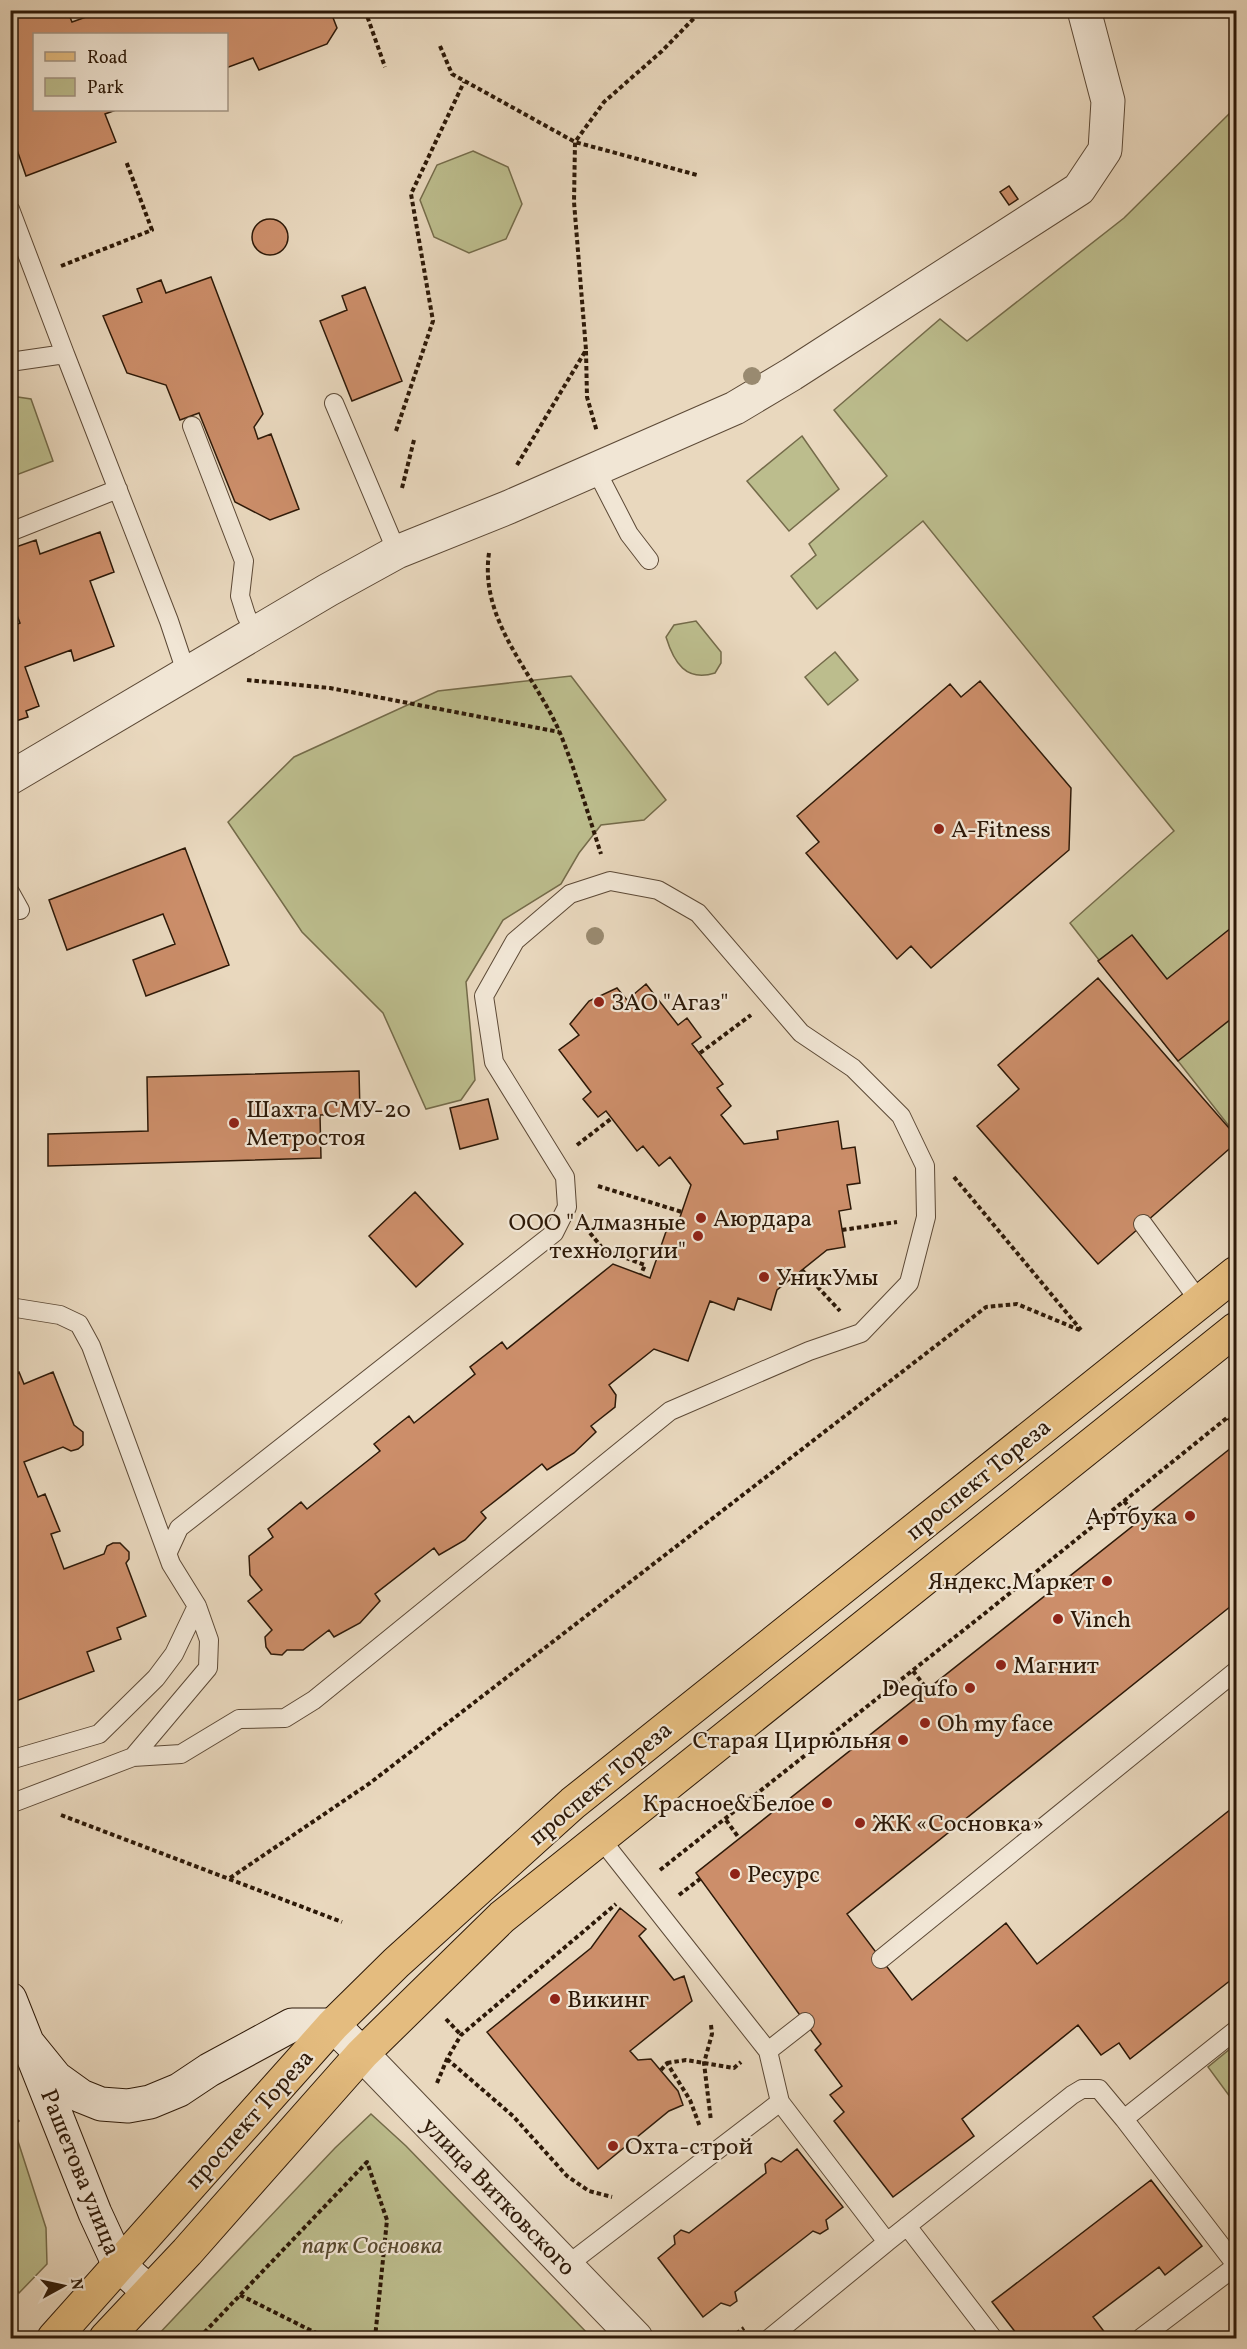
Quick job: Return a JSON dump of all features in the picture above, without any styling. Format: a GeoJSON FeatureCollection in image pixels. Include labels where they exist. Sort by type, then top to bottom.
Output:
{"type":"FeatureCollection","features":[{"type":"Feature","properties":{"kind":"main road","name":"проспект Тореза"},"geometry":{"type":"LineString","coordinates":[[54,2338],[333,2025],[396,1962],[573,1803],[1236,1273]]}},
{"type":"Feature","properties":{"kind":"main road","name":"проспект Тореза"},"geometry":{"type":"LineString","coordinates":[[106,2338],[362,2054],[502,1917],[1236,1329]]}},
{"type":"Feature","properties":{"kind":"street"},"geometry":{"type":"LineString","coordinates":[[10,778],[328,590],[397,552],[596,470],[735,408],[792,374],[1079,189],[1105,150],[1108,101],[1084,10]]}},
{"type":"Feature","properties":{"kind":"street","name":"Рашетова улица"},"geometry":{"type":"LineString","coordinates":[[10,1999],[95,2213],[119,2265],[149,2292]]}},
{"type":"Feature","properties":{"kind":"street","name":"Рашетова улица"},"geometry":{"type":"LineString","coordinates":[[26,2041],[57,2078],[81,2096],[101,2104],[128,2106],[150,2102],[179,2090],[209,2070],[292,2025],[333,2025]]}},
{"type":"Feature","properties":{"kind":"street","name":"улица Витковского"},"geometry":{"type":"LineString","coordinates":[[333,2025],[636,2338]]}},
{"type":"Feature","properties":{"kind":"lane"},"geometry":{"type":"LineString","coordinates":[[10,208],[170,621],[187,675]]}},
{"type":"Feature","properties":{"kind":"lane"},"geometry":{"type":"LineString","coordinates":[[10,362],[65,354]]}},
{"type":"Feature","properties":{"kind":"lane"},"geometry":{"type":"LineString","coordinates":[[334,404],[397,552]]}},
{"type":"Feature","properties":{"kind":"lane"},"geometry":{"type":"LineString","coordinates":[[192,426],[244,561],[240,596],[246,615],[256,634]]}},
{"type":"Feature","properties":{"kind":"lane"},"geometry":{"type":"LineString","coordinates":[[596,470],[630,534],[649,560]]}},
{"type":"Feature","properties":{"kind":"lane"},"geometry":{"type":"LineString","coordinates":[[10,532],[118,489]]}},
{"type":"Feature","properties":{"kind":"lane"},"geometry":{"type":"LineString","coordinates":[[17,1803],[133,1757],[182,1754],[239,1719],[285,1718],[314,1700],[670,1410],[810,1351],[861,1333],[909,1283],[926,1217],[925,1166],[901,1116],[854,1068],[801,1033],[698,913],[658,890],[610,880],[570,894],[516,941],[484,996],[494,1062],[565,1177],[567,1207],[554,1233],[179,1528],[168,1552]]}},
{"type":"Feature","properties":{"kind":"lane"},"geometry":{"type":"LineString","coordinates":[[10,892],[20,910]]}},
{"type":"Feature","properties":{"kind":"lane"},"geometry":{"type":"LineString","coordinates":[[1143,1224],[1200,1302]]}},
{"type":"Feature","properties":{"kind":"lane"},"geometry":{"type":"LineString","coordinates":[[10,1307],[60,1315],[79,1324],[91,1346],[171,1564],[197,1605],[209,1640],[208,1668],[133,1757]]}},
{"type":"Feature","properties":{"kind":"lane"},"geometry":{"type":"LineString","coordinates":[[10,1760],[99,1734],[156,1678],[174,1654],[197,1605]]}},
{"type":"Feature","properties":{"kind":"lane"},"geometry":{"type":"LineString","coordinates":[[881,1959],[1236,1671]]}},
{"type":"Feature","properties":{"kind":"lane"},"geometry":{"type":"LineString","coordinates":[[600,1838],[765,2047],[780,2102],[887,2242]]}},
{"type":"Feature","properties":{"kind":"lane"},"geometry":{"type":"LineString","coordinates":[[765,2047],[805,2022]]}},
{"type":"Feature","properties":{"kind":"lane"},"geometry":{"type":"LineString","coordinates":[[1124,2119],[1236,2030]]}},
{"type":"Feature","properties":{"kind":"lane"},"geometry":{"type":"LineString","coordinates":[[770,2338],[1062,2102],[1082,2089],[1099,2089],[1236,2266],[1141,2338]]}},
{"type":"Feature","properties":{"kind":"lane"},"geometry":{"type":"LineString","coordinates":[[566,2266],[780,2102]]}},
{"type":"Feature","properties":{"kind":"lane"},"geometry":{"type":"LineString","coordinates":[[907,2226],[993,2338]]}},
{"type":"Feature","properties":{"kind":"path"},"geometry":{"type":"LineString","coordinates":[[365,10],[385,67]]}},
{"type":"Feature","properties":{"kind":"path"},"geometry":{"type":"LineString","coordinates":[[596,470],[601,446],[587,397],[586,350],[574,202],[575,142],[604,102],[662,51],[702,10]]}},
{"type":"Feature","properties":{"kind":"path"},"geometry":{"type":"LineString","coordinates":[[440,46],[452,74],[575,142],[697,175]]}},
{"type":"Feature","properties":{"kind":"path"},"geometry":{"type":"LineString","coordinates":[[396,431],[433,321],[411,194],[464,82]]}},
{"type":"Feature","properties":{"kind":"path"},"geometry":{"type":"LineString","coordinates":[[35,276],[152,230],[126,161]]}},
{"type":"Feature","properties":{"kind":"path"},"geometry":{"type":"LineString","coordinates":[[586,350],[502,489],[494,513],[487,562],[488,588],[496,615],[559,732],[610,880]]}},
{"type":"Feature","properties":{"kind":"path"},"geometry":{"type":"LineString","coordinates":[[247,680],[330,688],[559,732]]}},
{"type":"Feature","properties":{"kind":"path"},"geometry":{"type":"LineString","coordinates":[[700,1053],[756,1011]]}},
{"type":"Feature","properties":{"kind":"path"},"geometry":{"type":"LineString","coordinates":[[573,1148],[612,1118]]}},
{"type":"Feature","properties":{"kind":"path"},"geometry":{"type":"LineString","coordinates":[[230,1878],[370,1783],[986,1307],[1017,1304],[1082,1331],[945,1167],[925,1166]]}},
{"type":"Feature","properties":{"kind":"path"},"geometry":{"type":"LineString","coordinates":[[598,1186],[682,1212]]}},
{"type":"Feature","properties":{"kind":"path"},"geometry":{"type":"LineString","coordinates":[[842,1230],[926,1217]]}},
{"type":"Feature","properties":{"kind":"path"},"geometry":{"type":"LineString","coordinates":[[590,1233],[604,1250],[645,1265],[640,1274]]}},
{"type":"Feature","properties":{"kind":"path"},"geometry":{"type":"LineString","coordinates":[[802,1270],[861,1333]]}},
{"type":"Feature","properties":{"kind":"path"},"geometry":{"type":"LineString","coordinates":[[436,2087],[461,2035],[638,1888],[913,1671],[1228,1417],[1236,1428]]}},
{"type":"Feature","properties":{"kind":"path"},"geometry":{"type":"LineString","coordinates":[[1124,1501],[1140,1520]]}},
{"type":"Feature","properties":{"kind":"path"},"geometry":{"type":"LineString","coordinates":[[913,1671],[927,1689]]}},
{"type":"Feature","properties":{"kind":"path"},"geometry":{"type":"LineString","coordinates":[[17,1803],[230,1878],[342,1922]]}},
{"type":"Feature","properties":{"kind":"path"},"geometry":{"type":"LineString","coordinates":[[726,1820],[740,1838]]}},
{"type":"Feature","properties":{"kind":"path"},"geometry":{"type":"LineString","coordinates":[[671,1901],[700,1879]]}},
{"type":"Feature","properties":{"kind":"path"},"geometry":{"type":"LineString","coordinates":[[667,2063],[690,2100],[701,2131],[711,2123],[704,2063],[712,2034],[708,2002],[710,1979]]}},
{"type":"Feature","properties":{"kind":"path"},"geometry":{"type":"LineString","coordinates":[[442,2015],[461,2035]]}},
{"type":"Feature","properties":{"kind":"path"},"geometry":{"type":"LineString","coordinates":[[661,2070],[667,2063],[686,2060],[734,2068],[765,2047]]}},
{"type":"Feature","properties":{"kind":"path"},"geometry":{"type":"LineString","coordinates":[[447,2060],[513,2116],[567,2176],[589,2190],[617,2199]]}},
{"type":"Feature","properties":{"kind":"path"},"geometry":{"type":"LineString","coordinates":[[199,2338],[367,2162],[387,2220],[375,2338]]}},
{"type":"Feature","properties":{"kind":"path"},"geometry":{"type":"LineString","coordinates":[[240,2295],[326,2338]]}},
{"type":"Feature","properties":{"kind":"path"},"geometry":{"type":"LineString","coordinates":[[10,2303],[16,2315],[10,2313]]}},
{"type":"Feature","properties":{"kind":"green space"},"geometry":{"type":"Polygon","coordinates":[[[1236,107],[1236,1135],[1070,923],[1174,831],[923,521],[817,609],[791,576],[816,555],[809,544],[887,476],[834,410],[940,319],[967,341],[1124,218],[1236,107]]]}},
{"type":"Feature","properties":{"kind":"green space"},"geometry":{"type":"Polygon","coordinates":[[[473,151],[508,167],[522,204],[506,239],[469,253],[434,237],[420,200],[437,165],[473,151]]]}},
{"type":"Feature","properties":{"kind":"green space"},"geometry":{"type":"Polygon","coordinates":[[[11,396],[31,399],[53,461],[11,477],[11,396]]]}},
{"type":"Feature","properties":{"kind":"green space"},"geometry":{"type":"Polygon","coordinates":[[[802,436],[839,489],[789,531],[747,481],[802,436]]]}},
{"type":"Feature","properties":{"kind":"green space"},"geometry":{"type":"Polygon","coordinates":[[[696,621],[721,652],[721,663],[715,673],[696,675],[689,672],[677,662],[669,646],[666,637],[674,625],[696,621]]]}},
{"type":"Feature","properties":{"kind":"green space"},"geometry":{"type":"Polygon","coordinates":[[[835,652],[858,680],[828,705],[805,677],[835,652]]]}},
{"type":"Feature","properties":{"kind":"green space"},"geometry":{"type":"Polygon","coordinates":[[[571,676],[666,800],[644,820],[601,825],[579,853],[561,884],[503,920],[466,982],[475,1080],[461,1100],[426,1109],[383,1013],[302,932],[228,822],[294,757],[438,691],[571,676]]]}},
{"type":"Feature","properties":{"kind":"green space"},"geometry":{"type":"Polygon","coordinates":[[[1236,2044],[1236,2105],[1208,2067],[1236,2044]]]}},
{"type":"Feature","properties":{"kind":"green space","name":"парк Сосновка"},"geometry":{"type":"Polygon","coordinates":[[[371,2114],[406,2146],[592,2338],[155,2338],[335,2148],[371,2114]]]}},
{"type":"Feature","properties":{"kind":"green space"},"geometry":{"type":"Polygon","coordinates":[[[16,2135],[46,2228],[47,2264],[19,2293],[10,2276],[10,2142],[16,2135]]]}},
{"type":"Feature","properties":{"kind":"building"},"geometry":{"type":"Polygon","coordinates":[[[10,10],[67,10],[72,22],[92,15],[94,10],[330,10],[337,28],[327,44],[259,70],[253,58],[228,67],[228,33],[33,33],[33,111],[113,111],[105,114],[116,142],[26,176],[15,144],[10,146],[10,78],[16,76],[10,61],[10,10]]]}},
{"type":"Feature","properties":{"kind":"building"},"geometry":{"type":"Polygon","coordinates":[[[1009,186],[1018,199],[1009,205],[1000,192],[1009,186]]]}},
{"type":"Feature","properties":{"kind":"building"},"geometry":{"type":"Polygon","coordinates":[[[270,219],[283,224],[288,237],[283,250],[270,255],[257,250],[252,237],[257,224],[270,219]]]}},
{"type":"Feature","properties":{"kind":"building"},"geometry":{"type":"Polygon","coordinates":[[[211,277],[263,414],[254,427],[258,439],[271,434],[299,509],[270,520],[235,502],[199,413],[180,420],[166,385],[127,373],[103,316],[142,302],[137,289],[161,280],[166,293],[211,277]]]}},
{"type":"Feature","properties":{"kind":"building"},"geometry":{"type":"Polygon","coordinates":[[[365,287],[402,381],[352,401],[320,321],[347,310],[342,296],[365,287]]]}},
{"type":"Feature","properties":{"kind":"building"},"geometry":{"type":"Polygon","coordinates":[[[100,532],[114,572],[90,581],[114,646],[74,661],[71,650],[25,667],[39,706],[26,711],[28,717],[10,723],[10,627],[20,623],[10,597],[10,549],[36,540],[40,554],[100,532]]]}},
{"type":"Feature","properties":{"kind":"building","name":"A-Fitness"},"geometry":{"type":"Polygon","coordinates":[[[980,681],[1071,788],[1069,850],[931,968],[911,946],[897,959],[806,853],[819,842],[797,816],[950,684],[961,697],[980,681]]]}},
{"type":"Feature","properties":{"kind":"building"},"geometry":{"type":"Polygon","coordinates":[[[185,848],[229,965],[146,996],[133,960],[175,944],[163,914],[67,950],[49,900],[185,848]]]}},
{"type":"Feature","properties":{"kind":"building"},"geometry":{"type":"Polygon","coordinates":[[[1236,924],[1236,1015],[1178,1061],[1098,961],[1132,935],[1167,979],[1236,924]]]}},
{"type":"Feature","properties":{"kind":"building"},"geometry":{"type":"Polygon","coordinates":[[[1098,978],[1236,1136],[1236,1143],[1098,1264],[977,1126],[1019,1089],[998,1065],[1098,978]]]}},
{"type":"Feature","properties":{"kind":"building"},"geometry":{"type":"Polygon","coordinates":[[[646,984],[678,1025],[687,1018],[701,1037],[692,1044],[723,1084],[717,1088],[731,1106],[721,1115],[744,1144],[778,1139],[777,1131],[838,1121],[842,1149],[855,1147],[860,1183],[847,1185],[851,1209],[839,1211],[845,1247],[827,1250],[777,1290],[771,1310],[738,1298],[734,1310],[710,1301],[688,1361],[654,1349],[609,1385],[616,1395],[615,1407],[591,1426],[596,1432],[574,1453],[547,1470],[542,1464],[481,1512],[486,1518],[465,1540],[439,1555],[434,1548],[375,1594],[380,1601],[360,1623],[334,1637],[329,1630],[303,1650],[287,1650],[282,1655],[271,1654],[266,1647],[265,1637],[272,1630],[248,1601],[262,1590],[250,1575],[249,1556],[273,1537],[268,1529],[301,1502],[307,1509],[380,1451],[374,1444],[400,1423],[409,1416],[414,1423],[475,1374],[470,1367],[502,1342],[507,1349],[613,1264],[650,1278],[670,1220],[678,1223],[691,1185],[670,1157],[659,1166],[643,1146],[637,1151],[606,1111],[598,1117],[583,1099],[591,1092],[559,1050],[579,1035],[570,1024],[589,1001],[617,988],[627,1000],[646,984]]]}},
{"type":"Feature","properties":{"kind":"building","name":"Шахта СМУ-20 Метростоя"},"geometry":{"type":"Polygon","coordinates":[[[359,1071],[360,1114],[320,1115],[321,1158],[48,1166],[48,1134],[148,1131],[147,1077],[359,1071]]]}},
{"type":"Feature","properties":{"kind":"building"},"geometry":{"type":"Polygon","coordinates":[[[488,1099],[498,1139],[460,1149],[450,1108],[488,1099]]]}},
{"type":"Feature","properties":{"kind":"building"},"geometry":{"type":"Polygon","coordinates":[[[415,1192],[463,1244],[416,1287],[369,1236],[415,1192]]]}},
{"type":"Feature","properties":{"kind":"building"},"geometry":{"type":"Polygon","coordinates":[[[19,1372],[24,1384],[53,1372],[74,1425],[83,1432],[83,1445],[78,1449],[71,1451],[63,1447],[24,1462],[38,1497],[45,1494],[60,1531],[51,1534],[64,1569],[104,1554],[107,1546],[120,1543],[129,1552],[129,1559],[126,1563],[146,1616],[117,1628],[121,1639],[87,1652],[94,1671],[11,1703],[10,1376],[19,1372]]]}},
{"type":"Feature","properties":{"kind":"building","name":"ЖК «Сосновка»"},"geometry":{"type":"Polygon","coordinates":[[[1236,1444],[1236,1602],[847,1914],[912,2000],[1006,1923],[1037,1964],[1236,1805],[1236,1976],[1130,2059],[1119,2043],[1101,2055],[1078,2025],[962,2119],[974,2136],[893,2197],[834,2121],[844,2112],[830,2095],[842,2086],[815,2050],[821,2044],[696,1873],[1236,1444]]]}},
{"type":"Feature","properties":{"kind":"building"},"geometry":{"type":"Polygon","coordinates":[[[620,1908],[646,1929],[639,1936],[674,1980],[684,1976],[692,2001],[630,2051],[638,2060],[651,2059],[678,2091],[683,2105],[669,2111],[598,2169],[487,2032],[591,1948],[620,1908]]]}},
{"type":"Feature","properties":{"kind":"building"},"geometry":{"type":"Polygon","coordinates":[[[797,2149],[843,2207],[826,2220],[828,2229],[820,2234],[813,2231],[735,2292],[737,2301],[730,2306],[721,2303],[703,2317],[658,2258],[675,2244],[674,2236],[681,2230],[689,2233],[766,2173],[765,2164],[772,2158],[781,2162],[797,2149]]]}},
{"type":"Feature","properties":{"kind":"building"},"geometry":{"type":"Polygon","coordinates":[[[1151,2180],[1202,2246],[1165,2275],[1159,2267],[1093,2317],[1109,2338],[1020,2338],[992,2302],[1151,2180]]]}},
{"type":"Feature","properties":{"kind":"place","name":"A-Fitness"},"geometry":{"type":"Point","coordinates":[939,829]}},
{"type":"Feature","properties":{"kind":"place","name":"ЗАО \"Агаз\""},"geometry":{"type":"Point","coordinates":[599,1002]}},
{"type":"Feature","properties":{"kind":"place","name":"Шахта СМУ-20 Метростоя"},"geometry":{"type":"Point","coordinates":[234,1123]}},
{"type":"Feature","properties":{"kind":"place","name":"Аюрдара"},"geometry":{"type":"Point","coordinates":[701,1218]}},
{"type":"Feature","properties":{"kind":"place","name":"ООО \"Алмазные технологии\""},"geometry":{"type":"Point","coordinates":[698,1236]}},
{"type":"Feature","properties":{"kind":"place","name":"УникУмы"},"geometry":{"type":"Point","coordinates":[764,1277]}},
{"type":"Feature","properties":{"kind":"place","name":"Артбука"},"geometry":{"type":"Point","coordinates":[1190,1516]}},
{"type":"Feature","properties":{"kind":"place","name":"Яндекс.Маркет"},"geometry":{"type":"Point","coordinates":[1107,1581]}},
{"type":"Feature","properties":{"kind":"place","name":"Vinch"},"geometry":{"type":"Point","coordinates":[1058,1619]}},
{"type":"Feature","properties":{"kind":"place","name":"Магнит"},"geometry":{"type":"Point","coordinates":[1001,1665]}},
{"type":"Feature","properties":{"kind":"place","name":"Dequfo"},"geometry":{"type":"Point","coordinates":[970,1688]}},
{"type":"Feature","properties":{"kind":"place","name":"Oh my face"},"geometry":{"type":"Point","coordinates":[925,1723]}},
{"type":"Feature","properties":{"kind":"place","name":"Старая Цирюльня"},"geometry":{"type":"Point","coordinates":[903,1740]}},
{"type":"Feature","properties":{"kind":"place","name":"Красное&Белое"},"geometry":{"type":"Point","coordinates":[827,1803]}},
{"type":"Feature","properties":{"kind":"place","name":"ЖК «Сосновка»"},"geometry":{"type":"Point","coordinates":[860,1823]}},
{"type":"Feature","properties":{"kind":"place","name":"Ресурс"},"geometry":{"type":"Point","coordinates":[735,1874]}},
{"type":"Feature","properties":{"kind":"place","name":"Викинг"},"geometry":{"type":"Point","coordinates":[555,1999]}},
{"type":"Feature","properties":{"kind":"place","name":"Охта-строй"},"geometry":{"type":"Point","coordinates":[613,2146]}}]}
